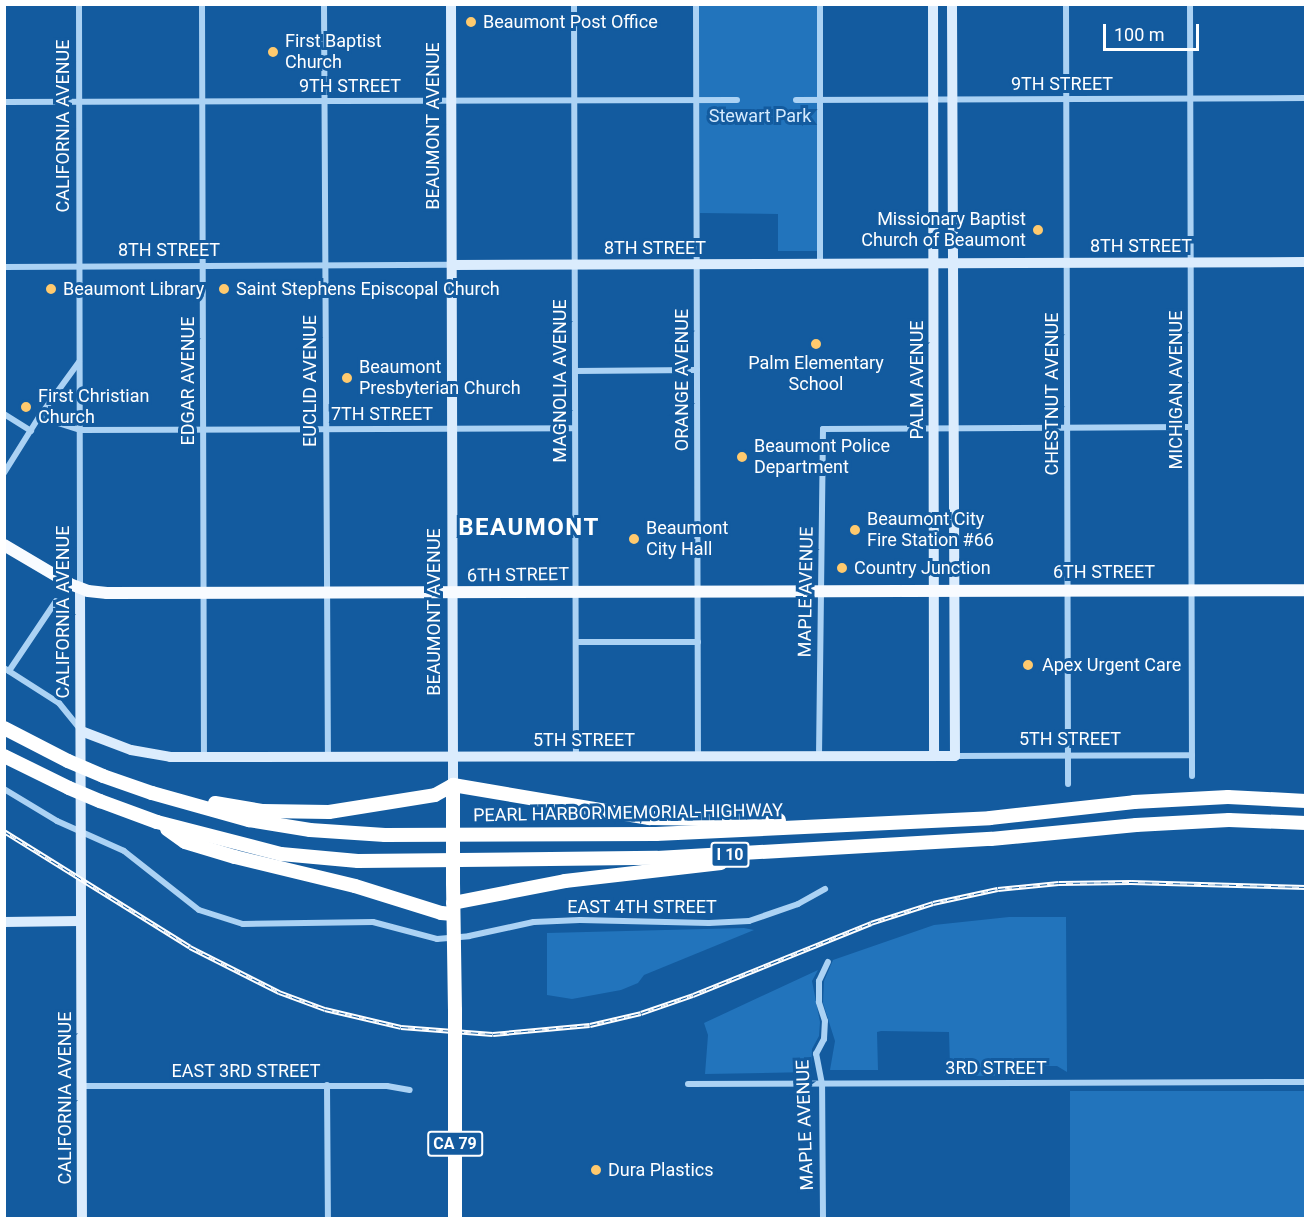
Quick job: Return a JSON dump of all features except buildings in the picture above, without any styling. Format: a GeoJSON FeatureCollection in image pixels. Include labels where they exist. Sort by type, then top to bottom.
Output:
{"type":"FeatureCollection","features":[{"type":"Feature","properties":{"kind":"highway","name":"PEARL HARBOR MEMORIAL HIGHWAY"},"geometry":{"type":"LineString","coordinates":[[4,728],[68,761],[109,778],[190,805],[258,822],[310,830],[385,835],[656,834],[990,818],[1170,800],[1228,797],[1305,801]]}},
{"type":"Feature","properties":{"kind":"highway","name":"I 10"},"geometry":{"type":"LineString","coordinates":[[4,756],[69,788],[157,822],[280,854],[358,861],[657,858],[801,852],[991,839],[1136,825],[1229,820],[1305,823]]}},
{"type":"Feature","properties":{"kind":"highway"},"geometry":{"type":"LineString","coordinates":[[109,778],[228,806],[294,814],[329,812],[435,795],[453,785],[649,818],[792,820],[829,825]]}},
{"type":"Feature","properties":{"kind":"highway","name":"BEAUMONT AVENUE"},"geometry":{"type":"LineString","coordinates":[[453,785],[455,1218]]}},
{"type":"Feature","properties":{"kind":"highway"},"geometry":{"type":"LineString","coordinates":[[157,822],[185,842],[255,862],[355,886],[441,913],[453,908],[565,881],[801,852]]}},
{"type":"Feature","properties":{"kind":"main road","name":"6TH STREET"},"geometry":{"type":"LineString","coordinates":[[4,545],[80,589],[107,593],[452,594],[1305,590]]}},
{"type":"Feature","properties":{"kind":"street","name":"CALIFORNIA AVENUE"},"geometry":{"type":"LineString","coordinates":[[79,4],[82,1218]]}},
{"type":"Feature","properties":{"kind":"street","name":"EDGAR AVENUE"},"geometry":{"type":"LineString","coordinates":[[202,4],[204,757]]}},
{"type":"Feature","properties":{"kind":"street","name":"EUCLID AVENUE"},"geometry":{"type":"LineString","coordinates":[[324,4],[328,757]]}},
{"type":"Feature","properties":{"kind":"street","name":"BEAUMONT AVENUE"},"geometry":{"type":"LineString","coordinates":[[451,4],[453,785]]}},
{"type":"Feature","properties":{"kind":"street","name":"MAGNOLIA AVENUE"},"geometry":{"type":"LineString","coordinates":[[574,4],[576,757]]}},
{"type":"Feature","properties":{"kind":"street","name":"ORANGE AVENUE"},"geometry":{"type":"LineString","coordinates":[[696,4],[698,756]]}},
{"type":"Feature","properties":{"kind":"street"},"geometry":{"type":"LineString","coordinates":[[819,4],[820,264]]}},
{"type":"Feature","properties":{"kind":"street","name":"PALM AVENUE"},"geometry":{"type":"LineString","coordinates":[[933,4],[934,756]]}},
{"type":"Feature","properties":{"kind":"street","name":"PALM AVENUE"},"geometry":{"type":"LineString","coordinates":[[952,4],[955,756]]}},
{"type":"Feature","properties":{"kind":"street","name":"CHESTNUT AVENUE"},"geometry":{"type":"LineString","coordinates":[[1066,4],[1068,784]]}},
{"type":"Feature","properties":{"kind":"street","name":"MICHIGAN AVENUE"},"geometry":{"type":"LineString","coordinates":[[1190,4],[1192,776]]}},
{"type":"Feature","properties":{"kind":"street"},"geometry":{"type":"LineString","coordinates":[[933,17],[952,17]]}},
{"type":"Feature","properties":{"kind":"street","name":"9TH STREET"},"geometry":{"type":"LineString","coordinates":[[796,100],[1305,98]]}},
{"type":"Feature","properties":{"kind":"street","name":"9TH STREET"},"geometry":{"type":"LineString","coordinates":[[4,102],[737,100]]}},
{"type":"Feature","properties":{"kind":"street"},"geometry":{"type":"LineString","coordinates":[[933,182],[952,182]]}},
{"type":"Feature","properties":{"kind":"street","name":"8TH STREET"},"geometry":{"type":"LineString","coordinates":[[4,267],[1305,262]]}},
{"type":"Feature","properties":{"kind":"street"},"geometry":{"type":"LineString","coordinates":[[933,345],[953,345]]}},
{"type":"Feature","properties":{"kind":"street"},"geometry":{"type":"LineString","coordinates":[[4,473],[39,417],[80,361]]}},
{"type":"Feature","properties":{"kind":"street"},"geometry":{"type":"LineString","coordinates":[[575,371],[697,370]]}},
{"type":"Feature","properties":{"kind":"street"},"geometry":{"type":"LineString","coordinates":[[4,414],[31,430]]}},
{"type":"Feature","properties":{"kind":"street","name":"7TH STREET"},"geometry":{"type":"LineString","coordinates":[[39,417],[80,430],[575,428]]}},
{"type":"Feature","properties":{"kind":"street"},"geometry":{"type":"LineString","coordinates":[[934,428],[1191,427]]}},
{"type":"Feature","properties":{"kind":"street","name":"MAPLE AVENUE"},"geometry":{"type":"LineString","coordinates":[[819,756],[823,429],[934,428]]}},
{"type":"Feature","properties":{"kind":"street"},"geometry":{"type":"LineString","coordinates":[[933,510],[954,510]]}},
{"type":"Feature","properties":{"kind":"street"},"geometry":{"type":"LineString","coordinates":[[56,601],[7,669],[59,703],[81,731]]}},
{"type":"Feature","properties":{"kind":"street"},"geometry":{"type":"LineString","coordinates":[[576,642],[698,642]]}},
{"type":"Feature","properties":{"kind":"street"},"geometry":{"type":"LineString","coordinates":[[934,673],[955,673]]}},
{"type":"Feature","properties":{"kind":"street","name":"5TH STREET"},"geometry":{"type":"LineString","coordinates":[[81,731],[150,756],[1192,755]]}},
{"type":"Feature","properties":{"kind":"street","name":"EAST 4TH STREET"},"geometry":{"type":"LineString","coordinates":[[4,789],[80,833],[124,851],[199,910],[243,924],[373,922],[437,939],[454,938],[534,922],[580,920],[709,923],[748,921],[798,904],[825,889]]}},
{"type":"Feature","properties":{"kind":"street"},"geometry":{"type":"LineString","coordinates":[[4,922],[80,921]]}},
{"type":"Feature","properties":{"kind":"street","name":"MAPLE AVENUE"},"geometry":{"type":"LineString","coordinates":[[823,1218],[822,1084],[816,1054],[824,1039],[825,1021],[818,988],[828,962]]}},
{"type":"Feature","properties":{"kind":"street","name":"3RD STREET"},"geometry":{"type":"LineString","coordinates":[[688,1084],[1305,1082]]}},
{"type":"Feature","properties":{"kind":"street"},"geometry":{"type":"LineString","coordinates":[[327,1085],[328,1218]]}},
{"type":"Feature","properties":{"kind":"street","name":"EAST 3RD STREET"},"geometry":{"type":"LineString","coordinates":[[82,1086],[327,1085],[387,1086],[410,1090]]}},
{"type":"Feature","properties":{"kind":"green space","name":"Stewart Park"},"geometry":{"type":"Polygon","coordinates":[[[699,5],[821,5],[818,251],[778,251],[778,214],[700,213],[699,5]]]}},
{"type":"Feature","properties":{"kind":"green space"},"geometry":{"type":"Polygon","coordinates":[[[1009,917],[1066,917],[1067,1072],[1057,1066],[1041,1066],[1030,1075],[967,1076],[963,1067],[950,1067],[949,1032],[881,1031],[877,1032],[878,1070],[830,1070],[835,1041],[823,1003],[824,981],[833,960],[934,925],[1009,917]]]}},
{"type":"Feature","properties":{"kind":"green space"},"geometry":{"type":"Polygon","coordinates":[[[744,928],[754,930],[644,975],[638,983],[621,990],[572,999],[547,995],[547,933],[744,928]]]}},
{"type":"Feature","properties":{"kind":"green space"},"geometry":{"type":"Polygon","coordinates":[[[818,970],[812,981],[820,1022],[819,1036],[812,1049],[811,1072],[705,1074],[708,1035],[704,1023],[818,970]]]}},
{"type":"Feature","properties":{"kind":"green space"},"geometry":{"type":"Polygon","coordinates":[[[1070,1091],[1305,1091],[1305,1218],[1070,1218],[1070,1091]]]}},
{"type":"Feature","properties":{"kind":"railway"},"geometry":{"type":"LineString","coordinates":[[4,831],[190,947],[279,992],[325,1009],[401,1027],[493,1034],[590,1025],[641,1013],[693,995],[871,923],[933,903],[998,889],[1059,883],[1131,882],[1306,887]]}},
{"type":"Feature","properties":{"kind":"place","name":"Beaumont Post Office"},"geometry":{"type":"Point","coordinates":[471,22]}},
{"type":"Feature","properties":{"kind":"place","name":"First Baptist Church"},"geometry":{"type":"Point","coordinates":[273,52]}},
{"type":"Feature","properties":{"kind":"place","name":"Missionary Baptist Church of Beaumont"},"geometry":{"type":"Point","coordinates":[1038,230]}},
{"type":"Feature","properties":{"kind":"place","name":"Beaumont Library"},"geometry":{"type":"Point","coordinates":[51,289]}},
{"type":"Feature","properties":{"kind":"place","name":"Saint Stephens Episcopal Church"},"geometry":{"type":"Point","coordinates":[224,289]}},
{"type":"Feature","properties":{"kind":"place","name":"Palm Elementary School"},"geometry":{"type":"Point","coordinates":[816,344]}},
{"type":"Feature","properties":{"kind":"place","name":"Beaumont Presbyterian Church"},"geometry":{"type":"Point","coordinates":[347,378]}},
{"type":"Feature","properties":{"kind":"place","name":"First Christian Church"},"geometry":{"type":"Point","coordinates":[26,407]}},
{"type":"Feature","properties":{"kind":"place","name":"Beaumont Police Department"},"geometry":{"type":"Point","coordinates":[742,457]}},
{"type":"Feature","properties":{"kind":"place","name":"Beaumont City Fire Station #66"},"geometry":{"type":"Point","coordinates":[855,530]}},
{"type":"Feature","properties":{"kind":"place","name":"Beaumont City Hall"},"geometry":{"type":"Point","coordinates":[634,539]}},
{"type":"Feature","properties":{"kind":"place","name":"Country Junction"},"geometry":{"type":"Point","coordinates":[842,568]}},
{"type":"Feature","properties":{"kind":"place","name":"Apex Urgent Care"},"geometry":{"type":"Point","coordinates":[1028,665]}},
{"type":"Feature","properties":{"kind":"place","name":"Dura Plastics"},"geometry":{"type":"Point","coordinates":[596,1170]}},
{"type":"Feature","properties":{"kind":"district","name":"BEAUMONT"},"geometry":{"type":"Point","coordinates":[529,528]}}]}
